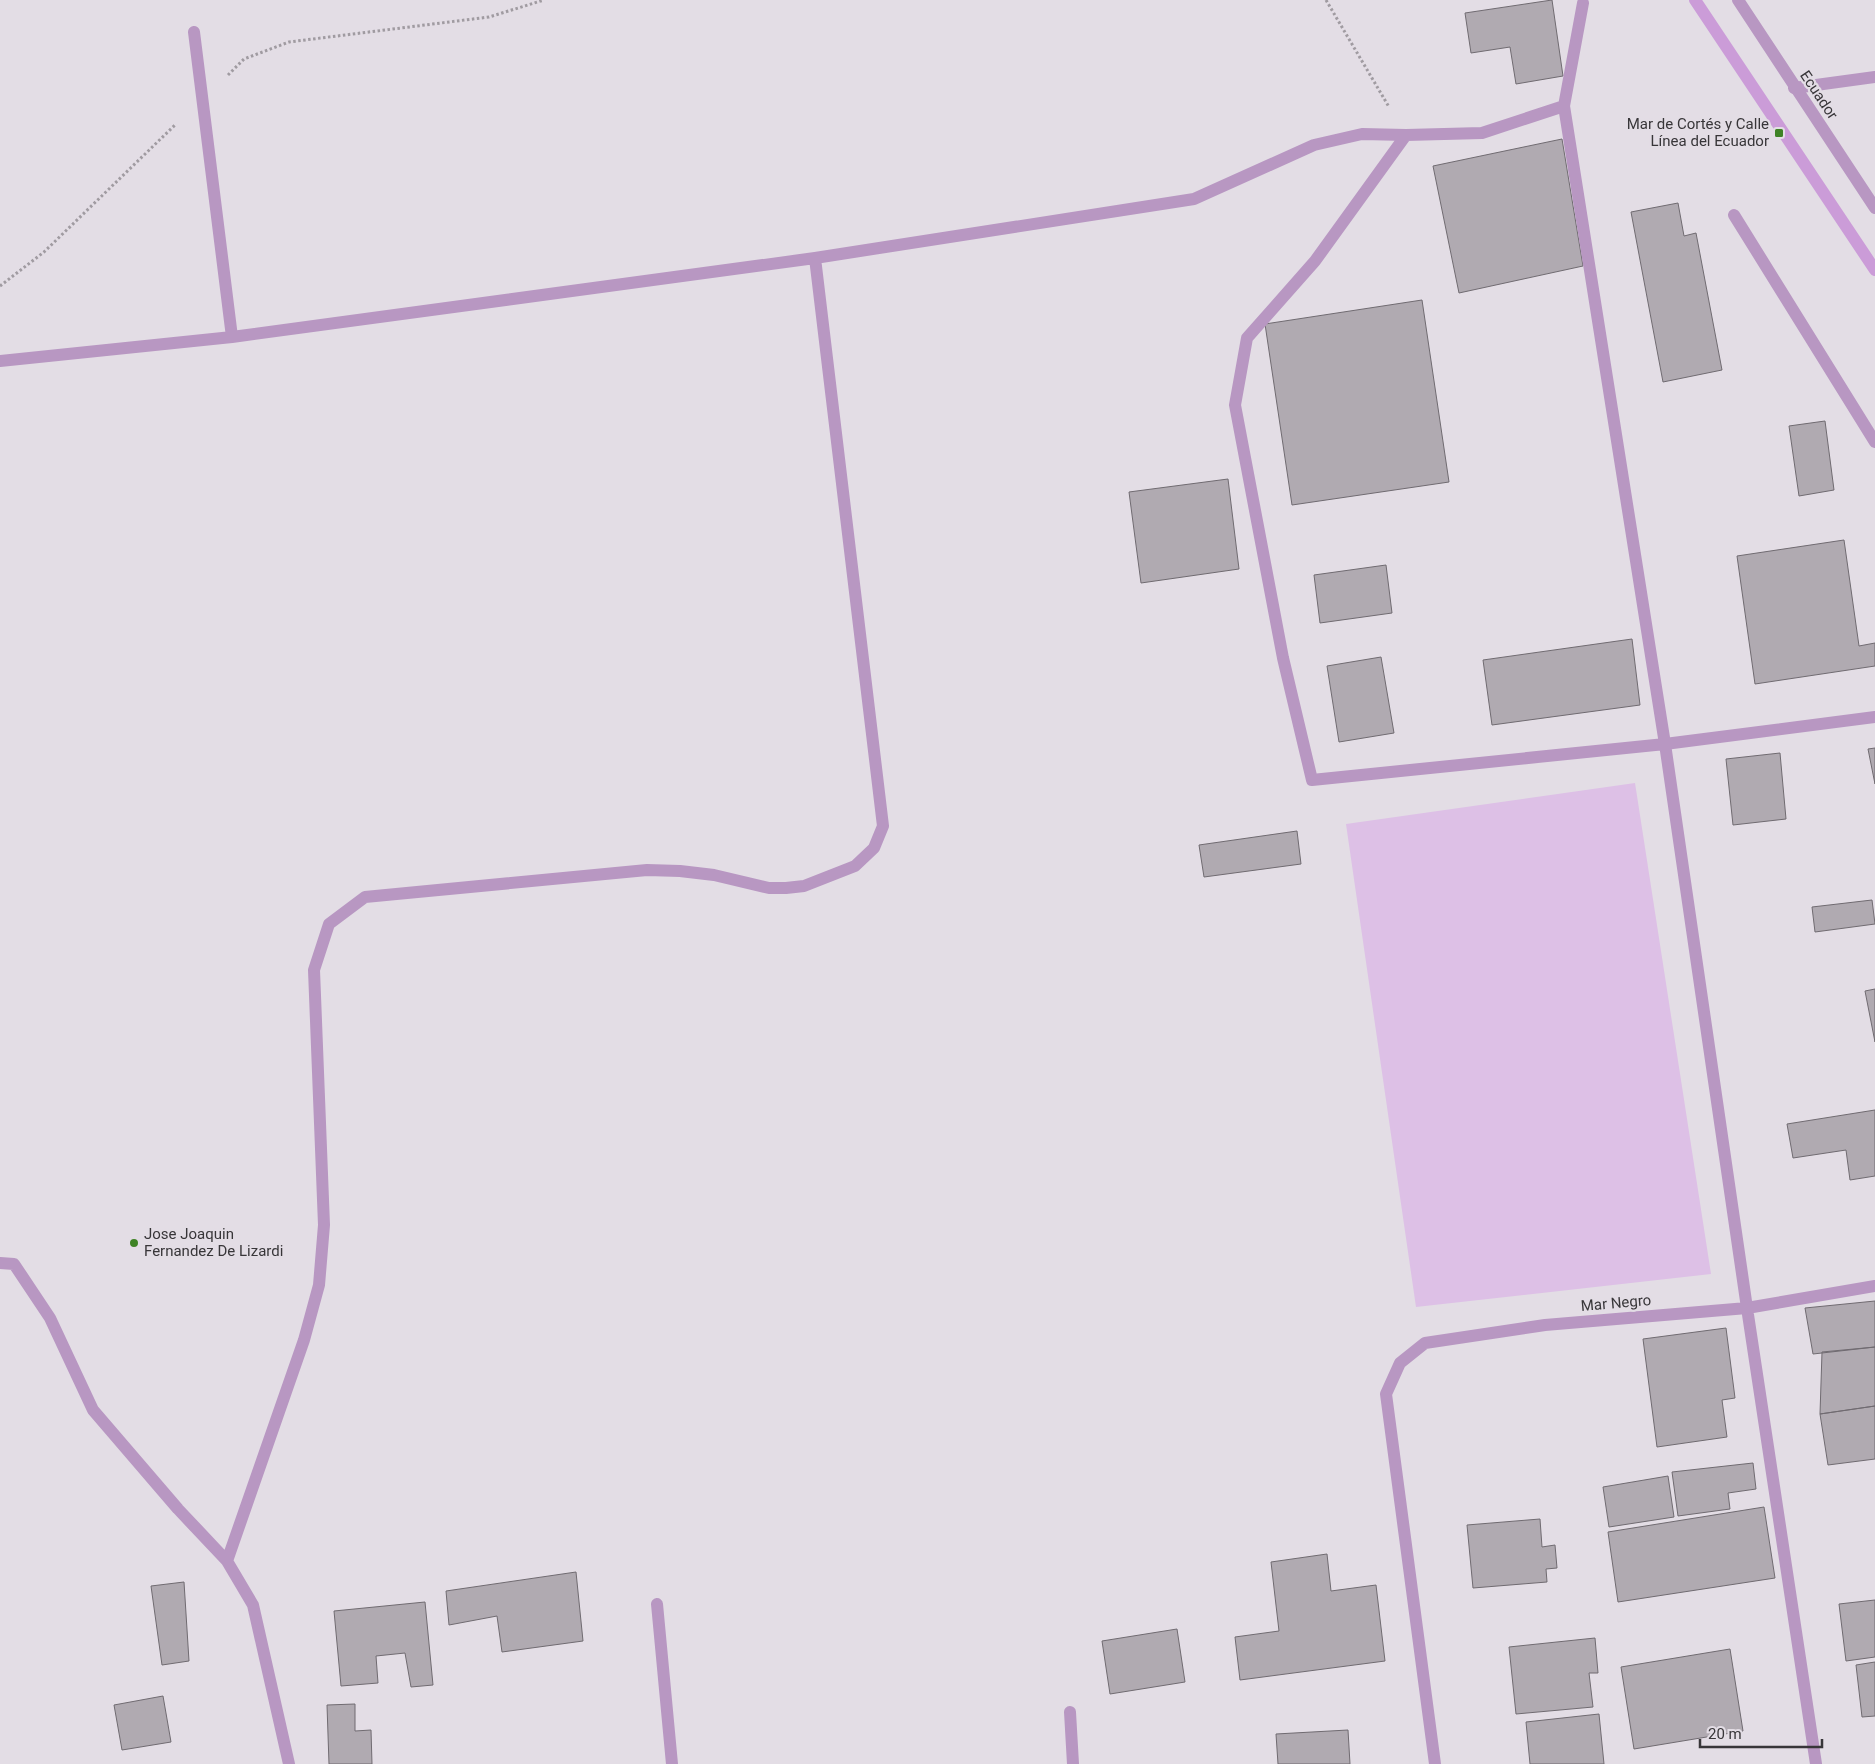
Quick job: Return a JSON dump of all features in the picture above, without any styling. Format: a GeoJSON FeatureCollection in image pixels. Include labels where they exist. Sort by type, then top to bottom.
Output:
{"type":"FeatureCollection","features":[{"type":"Feature","properties":{"kind":"street","name":"Ecuador"},"geometry":{"type":"LineString","coordinates":[[1738,0],[1794,88],[1875,208]]}},
{"type":"Feature","properties":{"kind":"street"},"geometry":{"type":"LineString","coordinates":[[1583,3],[1564,106],[1666,744],[1747,1308],[1816,1764]]}},
{"type":"Feature","properties":{"kind":"street"},"geometry":{"type":"LineString","coordinates":[[194,32],[232,337]]}},
{"type":"Feature","properties":{"kind":"street"},"geometry":{"type":"LineString","coordinates":[[1794,88],[1875,77]]}},
{"type":"Feature","properties":{"kind":"street"},"geometry":{"type":"LineString","coordinates":[[0,362],[232,337],[815,258],[1194,199],[1314,145],[1362,134],[1482,133],[1564,106]]}},
{"type":"Feature","properties":{"kind":"street"},"geometry":{"type":"LineString","coordinates":[[1406,135],[1315,261],[1247,338],[1235,405],[1283,658],[1312,780],[1666,744],[1875,717]]}},
{"type":"Feature","properties":{"kind":"street"},"geometry":{"type":"LineString","coordinates":[[1734,215],[1875,442]]}},
{"type":"Feature","properties":{"kind":"street"},"geometry":{"type":"LineString","coordinates":[[227,1561],[304,1340],[319,1285],[324,1225],[314,970],[329,924],[365,897],[647,870],[680,870],[714,875],[769,888],[804,886],[855,866],[874,848],[883,826],[815,258]]}},
{"type":"Feature","properties":{"kind":"street"},"geometry":{"type":"LineString","coordinates":[[0,1263],[14,1264],[50,1318],[93,1410],[178,1509],[227,1561],[253,1605],[289,1764]]}},
{"type":"Feature","properties":{"kind":"street","name":"Mar Negro"},"geometry":{"type":"LineString","coordinates":[[1435,1764],[1386,1394],[1400,1363],[1425,1343],[1545,1325],[1747,1308],[1875,1286]]}},
{"type":"Feature","properties":{"kind":"street"},"geometry":{"type":"LineString","coordinates":[[657,1604],[672,1764]]}},
{"type":"Feature","properties":{"kind":"street"},"geometry":{"type":"LineString","coordinates":[[1070,1712],[1073,1764]]}},
{"type":"Feature","properties":{"kind":"path"},"geometry":{"type":"LineString","coordinates":[[0,286],[44,252],[244,59],[289,42],[489,16],[544,0]]}},
{"type":"Feature","properties":{"kind":"path"},"geometry":{"type":"LineString","coordinates":[[1326,0],[1406,135]]}},
{"type":"Feature","properties":{"kind":"shaded area"},"geometry":{"type":"Polygon","coordinates":[[[1635,783],[1711,1274],[1416,1307],[1346,824],[1635,783]]]}},
{"type":"Feature","properties":{"kind":"building"},"geometry":{"type":"Polygon","coordinates":[[[1552,0],[1563,76],[1516,84],[1510,47],[1471,53],[1465,13],[1552,0]]]}},
{"type":"Feature","properties":{"kind":"building"},"geometry":{"type":"Polygon","coordinates":[[[1562,139],[1583,266],[1459,293],[1433,166],[1562,139]]]}},
{"type":"Feature","properties":{"kind":"building"},"geometry":{"type":"Polygon","coordinates":[[[1678,203],[1684,236],[1696,233],[1722,370],[1663,382],[1631,212],[1678,203]]]}},
{"type":"Feature","properties":{"kind":"building"},"geometry":{"type":"Polygon","coordinates":[[[1422,300],[1449,482],[1292,505],[1265,324],[1422,300]]]}},
{"type":"Feature","properties":{"kind":"building"},"geometry":{"type":"Polygon","coordinates":[[[1825,421],[1834,490],[1799,496],[1789,426],[1825,421]]]}},
{"type":"Feature","properties":{"kind":"building"},"geometry":{"type":"Polygon","coordinates":[[[1228,479],[1239,569],[1141,583],[1129,492],[1228,479]]]}},
{"type":"Feature","properties":{"kind":"building"},"geometry":{"type":"Polygon","coordinates":[[[1844,540],[1859,646],[1875,643],[1875,666],[1755,684],[1737,556],[1844,540]]]}},
{"type":"Feature","properties":{"kind":"building"},"geometry":{"type":"Polygon","coordinates":[[[1386,565],[1392,613],[1320,623],[1314,575],[1386,565]]]}},
{"type":"Feature","properties":{"kind":"building"},"geometry":{"type":"Polygon","coordinates":[[[1632,639],[1640,705],[1492,725],[1483,660],[1632,639]]]}},
{"type":"Feature","properties":{"kind":"building"},"geometry":{"type":"Polygon","coordinates":[[[1381,657],[1394,733],[1339,742],[1327,666],[1381,657]]]}},
{"type":"Feature","properties":{"kind":"building"},"geometry":{"type":"Polygon","coordinates":[[[1875,748],[1875,784],[1868,749],[1875,748]]]}},
{"type":"Feature","properties":{"kind":"building"},"geometry":{"type":"Polygon","coordinates":[[[1780,753],[1786,819],[1733,825],[1726,759],[1780,753]]]}},
{"type":"Feature","properties":{"kind":"building"},"geometry":{"type":"Polygon","coordinates":[[[1297,831],[1301,864],[1204,877],[1199,845],[1297,831]]]}},
{"type":"Feature","properties":{"kind":"building"},"geometry":{"type":"Polygon","coordinates":[[[1872,900],[1875,924],[1815,932],[1812,907],[1872,900]]]}},
{"type":"Feature","properties":{"kind":"building"},"geometry":{"type":"Polygon","coordinates":[[[1875,989],[1875,1042],[1865,991],[1875,989]]]}},
{"type":"Feature","properties":{"kind":"building"},"geometry":{"type":"Polygon","coordinates":[[[1875,1110],[1875,1176],[1850,1180],[1846,1150],[1793,1158],[1787,1124],[1875,1110]]]}},
{"type":"Feature","properties":{"kind":"building"},"geometry":{"type":"Polygon","coordinates":[[[1875,1301],[1875,1347],[1813,1354],[1805,1308],[1875,1301]]]}},
{"type":"Feature","properties":{"kind":"building"},"geometry":{"type":"Polygon","coordinates":[[[1726,1328],[1735,1398],[1722,1400],[1727,1437],[1657,1447],[1643,1339],[1726,1328]]]}},
{"type":"Feature","properties":{"kind":"building"},"geometry":{"type":"Polygon","coordinates":[[[1875,1347],[1875,1406],[1820,1414],[1822,1352],[1875,1347]]]}},
{"type":"Feature","properties":{"kind":"building"},"geometry":{"type":"Polygon","coordinates":[[[1875,1406],[1875,1459],[1828,1465],[1820,1414],[1875,1406]]]}},
{"type":"Feature","properties":{"kind":"building"},"geometry":{"type":"Polygon","coordinates":[[[1753,1463],[1756,1489],[1728,1493],[1730,1509],[1678,1516],[1672,1472],[1753,1463]]]}},
{"type":"Feature","properties":{"kind":"building"},"geometry":{"type":"Polygon","coordinates":[[[1668,1476],[1674,1517],[1609,1527],[1603,1487],[1668,1476]]]}},
{"type":"Feature","properties":{"kind":"building"},"geometry":{"type":"Polygon","coordinates":[[[1764,1507],[1775,1578],[1618,1602],[1608,1532],[1764,1507]]]}},
{"type":"Feature","properties":{"kind":"building"},"geometry":{"type":"Polygon","coordinates":[[[1540,1519],[1542,1547],[1555,1545],[1557,1568],[1546,1569],[1547,1582],[1473,1588],[1467,1525],[1540,1519]]]}},
{"type":"Feature","properties":{"kind":"building"},"geometry":{"type":"Polygon","coordinates":[[[1327,1554],[1331,1591],[1376,1585],[1385,1661],[1240,1680],[1235,1637],[1279,1631],[1271,1562],[1327,1554]]]}},
{"type":"Feature","properties":{"kind":"building"},"geometry":{"type":"Polygon","coordinates":[[[576,1572],[583,1641],[502,1652],[497,1616],[449,1625],[446,1591],[576,1572]]]}},
{"type":"Feature","properties":{"kind":"building"},"geometry":{"type":"Polygon","coordinates":[[[184,1582],[189,1661],[162,1665],[151,1586],[184,1582]]]}},
{"type":"Feature","properties":{"kind":"building"},"geometry":{"type":"Polygon","coordinates":[[[1875,1600],[1875,1657],[1846,1661],[1839,1604],[1875,1600]]]}},
{"type":"Feature","properties":{"kind":"building"},"geometry":{"type":"Polygon","coordinates":[[[425,1602],[433,1685],[411,1687],[405,1653],[376,1656],[378,1683],[341,1686],[334,1611],[425,1602]]]}},
{"type":"Feature","properties":{"kind":"building"},"geometry":{"type":"Polygon","coordinates":[[[1177,1629],[1185,1682],[1110,1694],[1102,1641],[1177,1629]]]}},
{"type":"Feature","properties":{"kind":"building"},"geometry":{"type":"Polygon","coordinates":[[[1595,1638],[1598,1673],[1589,1673],[1593,1707],[1516,1714],[1509,1647],[1595,1638]]]}},
{"type":"Feature","properties":{"kind":"building"},"geometry":{"type":"Polygon","coordinates":[[[1730,1649],[1743,1731],[1634,1749],[1621,1667],[1730,1649]]]}},
{"type":"Feature","properties":{"kind":"building"},"geometry":{"type":"Polygon","coordinates":[[[1875,1662],[1875,1716],[1862,1717],[1856,1665],[1875,1662]]]}},
{"type":"Feature","properties":{"kind":"building"},"geometry":{"type":"Polygon","coordinates":[[[163,1696],[171,1742],[122,1750],[114,1705],[163,1696]]]}},
{"type":"Feature","properties":{"kind":"building"},"geometry":{"type":"Polygon","coordinates":[[[355,1704],[355,1731],[371,1730],[372,1764],[329,1764],[327,1705],[355,1704]]]}},
{"type":"Feature","properties":{"kind":"building"},"geometry":{"type":"Polygon","coordinates":[[[1599,1714],[1604,1764],[1530,1764],[1526,1722],[1599,1714]]]}},
{"type":"Feature","properties":{"kind":"building"},"geometry":{"type":"Polygon","coordinates":[[[1348,1730],[1350,1764],[1278,1764],[1276,1734],[1348,1730]]]}},
{"type":"Feature","properties":{"kind":"waterway"},"geometry":{"type":"LineString","coordinates":[[1695,0],[1875,270]]}},
{"type":"Feature","properties":{"kind":"place","name":"Mar de Cortés y Calle Línea del Ecuador"},"geometry":{"type":"Point","coordinates":[1779,133]}},
{"type":"Feature","properties":{"kind":"place","name":"Jose Joaquin Fernandez De Lizardi"},"geometry":{"type":"Point","coordinates":[134,1243]}}]}
